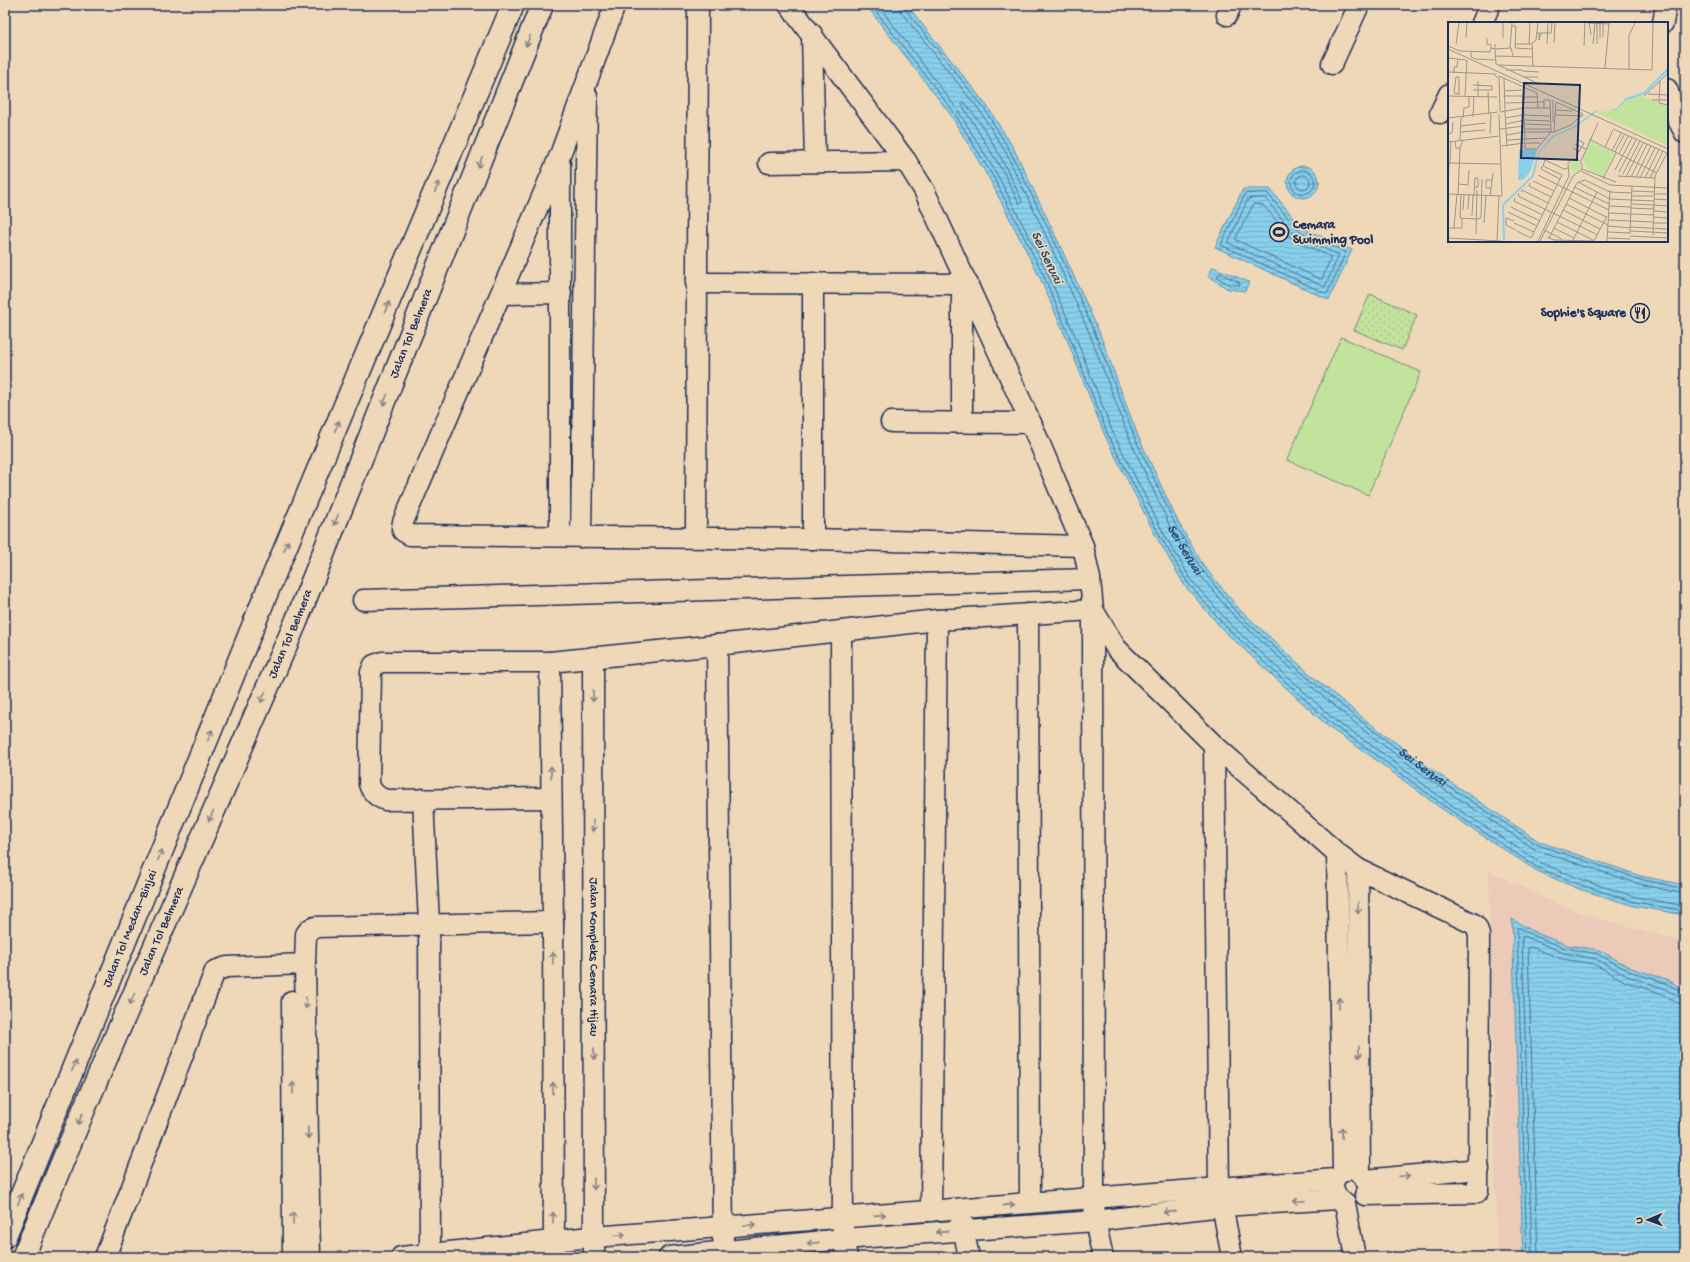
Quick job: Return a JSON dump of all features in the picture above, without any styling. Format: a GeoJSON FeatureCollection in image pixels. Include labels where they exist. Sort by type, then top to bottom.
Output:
{"type":"FeatureCollection","features":[{"type":"Feature","properties":{"kind":"highway","name":"Jalan Tol Medan–Binjai"},"geometry":{"type":"LineString","coordinates":[[5,1236],[256,621],[513,5]]}},
{"type":"Feature","properties":{"kind":"highway","name":"Jalan Tol Belmera"},"geometry":{"type":"LineString","coordinates":[[23,1257],[85,1107],[296,622],[542,5]]}},
{"type":"Feature","properties":{"kind":"street"},"geometry":{"type":"LineString","coordinates":[[615,5],[560,155],[402,528],[406,534],[813,539],[1083,546]]}},
{"type":"Feature","properties":{"kind":"street"},"geometry":{"type":"LineString","coordinates":[[696,538],[698,5]]}},
{"type":"Feature","properties":{"kind":"street"},"geometry":{"type":"LineString","coordinates":[[789,5],[906,161],[924,190],[965,284],[1031,422],[1083,546],[1090,579],[1094,610],[1094,1198],[1095,1221],[1103,1257]]}},
{"type":"Feature","properties":{"kind":"street"},"geometry":{"type":"LineString","coordinates":[[1332,64],[1359,5]]}},
{"type":"Feature","properties":{"kind":"street"},"geometry":{"type":"LineString","coordinates":[[1482,22],[1490,5]]}},
{"type":"Feature","properties":{"kind":"street"},"geometry":{"type":"LineString","coordinates":[[1663,22],[1666,5]]}},
{"type":"Feature","properties":{"kind":"street"},"geometry":{"type":"LineString","coordinates":[[812,34],[815,162]]}},
{"type":"Feature","properties":{"kind":"street"},"geometry":{"type":"LineString","coordinates":[[581,536],[587,80]]}},
{"type":"Feature","properties":{"kind":"street"},"geometry":{"type":"LineString","coordinates":[[1668,92],[1678,120],[1685,133]]}},
{"type":"Feature","properties":{"kind":"street"},"geometry":{"type":"LineString","coordinates":[[1440,113],[1448,96]]}},
{"type":"Feature","properties":{"kind":"street"},"geometry":{"type":"LineString","coordinates":[[560,155],[560,536]]}},
{"type":"Feature","properties":{"kind":"street"},"geometry":{"type":"LineString","coordinates":[[769,163],[906,161]]}},
{"type":"Feature","properties":{"kind":"street"},"geometry":{"type":"LineString","coordinates":[[696,283],[965,284]]}},
{"type":"Feature","properties":{"kind":"street"},"geometry":{"type":"LineString","coordinates":[[813,283],[813,539]]}},
{"type":"Feature","properties":{"kind":"street"},"geometry":{"type":"LineString","coordinates":[[962,422],[965,284]]}},
{"type":"Feature","properties":{"kind":"street"},"geometry":{"type":"LineString","coordinates":[[501,294],[561,293]]}},
{"type":"Feature","properties":{"kind":"street"},"geometry":{"type":"LineString","coordinates":[[892,422],[1031,422]]}},
{"type":"Feature","properties":{"kind":"street"},"geometry":{"type":"LineString","coordinates":[[363,600],[1090,579]]}},
{"type":"Feature","properties":{"kind":"street"},"geometry":{"type":"LineString","coordinates":[[551,798],[386,800],[379,798],[370,790],[368,784],[372,672],[374,665],[382,662],[550,662],[937,620],[1094,610]]}},
{"type":"Feature","properties":{"kind":"street"},"geometry":{"type":"LineString","coordinates":[[401,1257],[556,1246],[588,1237],[1094,1198],[1220,1197],[1351,1188],[1476,1193],[1479,1189],[1478,928],[1474,924],[1358,869],[1337,853],[1214,745],[1116,648],[1094,610]]}},
{"type":"Feature","properties":{"kind":"street"},"geometry":{"type":"LineString","coordinates":[[1028,614],[1030,1203]]}},
{"type":"Feature","properties":{"kind":"street"},"geometry":{"type":"LineString","coordinates":[[931,1211],[937,620]]}},
{"type":"Feature","properties":{"kind":"street"},"geometry":{"type":"LineString","coordinates":[[840,631],[843,1218],[845,1248]]}},
{"type":"Feature","properties":{"kind":"street"},"geometry":{"type":"LineString","coordinates":[[717,645],[724,1254]]}},
{"type":"Feature","properties":{"kind":"street","name":"Jalan Kompleks Cemara Hijau"},"geometry":{"type":"LineString","coordinates":[[593,657],[588,1237],[594,1257]]}},
{"type":"Feature","properties":{"kind":"street"},"geometry":{"type":"LineString","coordinates":[[550,662],[556,1246]]}},
{"type":"Feature","properties":{"kind":"street"},"geometry":{"type":"LineString","coordinates":[[1214,745],[1220,1197],[1232,1257]]}},
{"type":"Feature","properties":{"kind":"street"},"geometry":{"type":"LineString","coordinates":[[423,799],[429,923],[430,1255]]}},
{"type":"Feature","properties":{"kind":"street"},"geometry":{"type":"LineString","coordinates":[[1337,853],[1355,1257]]}},
{"type":"Feature","properties":{"kind":"street"},"geometry":{"type":"LineString","coordinates":[[1358,869],[1351,1188],[1369,1257]]}},
{"type":"Feature","properties":{"kind":"street"},"geometry":{"type":"LineString","coordinates":[[293,1257],[299,965],[307,931],[322,926],[553,922]]}},
{"type":"Feature","properties":{"kind":"street"},"geometry":{"type":"LineString","coordinates":[[105,1257],[215,971],[227,967],[299,965]]}},
{"type":"Feature","properties":{"kind":"street"},"geometry":{"type":"LineString","coordinates":[[299,965],[310,1257]]}},
{"type":"Feature","properties":{"kind":"street"},"geometry":{"type":"LineString","coordinates":[[669,1257],[845,1248],[963,1231],[1095,1221],[1220,1197]]}},
{"type":"Feature","properties":{"kind":"street"},"geometry":{"type":"LineString","coordinates":[[959,1209],[969,1257]]}},
{"type":"Feature","properties":{"kind":"shaded area"},"geometry":{"type":"Polygon","coordinates":[[[1489,871],[1547,900],[1600,919],[1672,939],[1685,941],[1685,1257],[1497,1257],[1489,871]]]}},
{"type":"Feature","properties":{"kind":"green space"},"geometry":{"type":"Polygon","coordinates":[[[1370,294],[1417,315],[1402,350],[1354,330],[1370,294]]]}},
{"type":"Feature","properties":{"kind":"green space"},"geometry":{"type":"Polygon","coordinates":[[[1341,337],[1421,372],[1368,495],[1287,460],[1341,337]]]}},
{"type":"Feature","properties":{"kind":"water","name":"Sei Seruai"},"geometry":{"type":"Polygon","coordinates":[[[866,5],[907,5],[987,106],[1014,149],[1098,329],[1138,436],[1178,522],[1203,565],[1239,609],[1312,676],[1368,722],[1435,772],[1540,842],[1641,876],[1685,885],[1685,915],[1634,906],[1579,889],[1537,871],[1442,809],[1368,754],[1331,729],[1224,631],[1185,586],[1157,538],[1105,436],[1068,342],[1039,276],[990,180],[950,114],[866,5]]]}},
{"type":"Feature","properties":{"kind":"water"},"geometry":{"type":"Polygon","coordinates":[[[1300,166],[1306,166],[1316,173],[1319,182],[1318,188],[1312,195],[1306,198],[1300,198],[1290,191],[1287,185],[1287,179],[1294,169],[1300,166]]]}},
{"type":"Feature","properties":{"kind":"water"},"geometry":{"type":"Polygon","coordinates":[[[1243,189],[1270,189],[1302,228],[1352,250],[1329,300],[1215,247],[1243,189]]]}},
{"type":"Feature","properties":{"kind":"water"},"geometry":{"type":"Polygon","coordinates":[[[1213,267],[1249,282],[1245,291],[1228,289],[1208,276],[1213,267]]]}},
{"type":"Feature","properties":{"kind":"water"},"geometry":{"type":"Polygon","coordinates":[[[1512,919],[1536,933],[1567,945],[1599,950],[1631,968],[1666,979],[1685,990],[1685,1257],[1523,1257],[1512,919]]]}},
{"type":"Feature","properties":{"kind":"place","name":"Cemara Swimming Pool"},"geometry":{"type":"Point","coordinates":[1279,232]}},
{"type":"Feature","properties":{"kind":"place","name":"Sophie's Square"},"geometry":{"type":"Point","coordinates":[1640,313]}}]}
